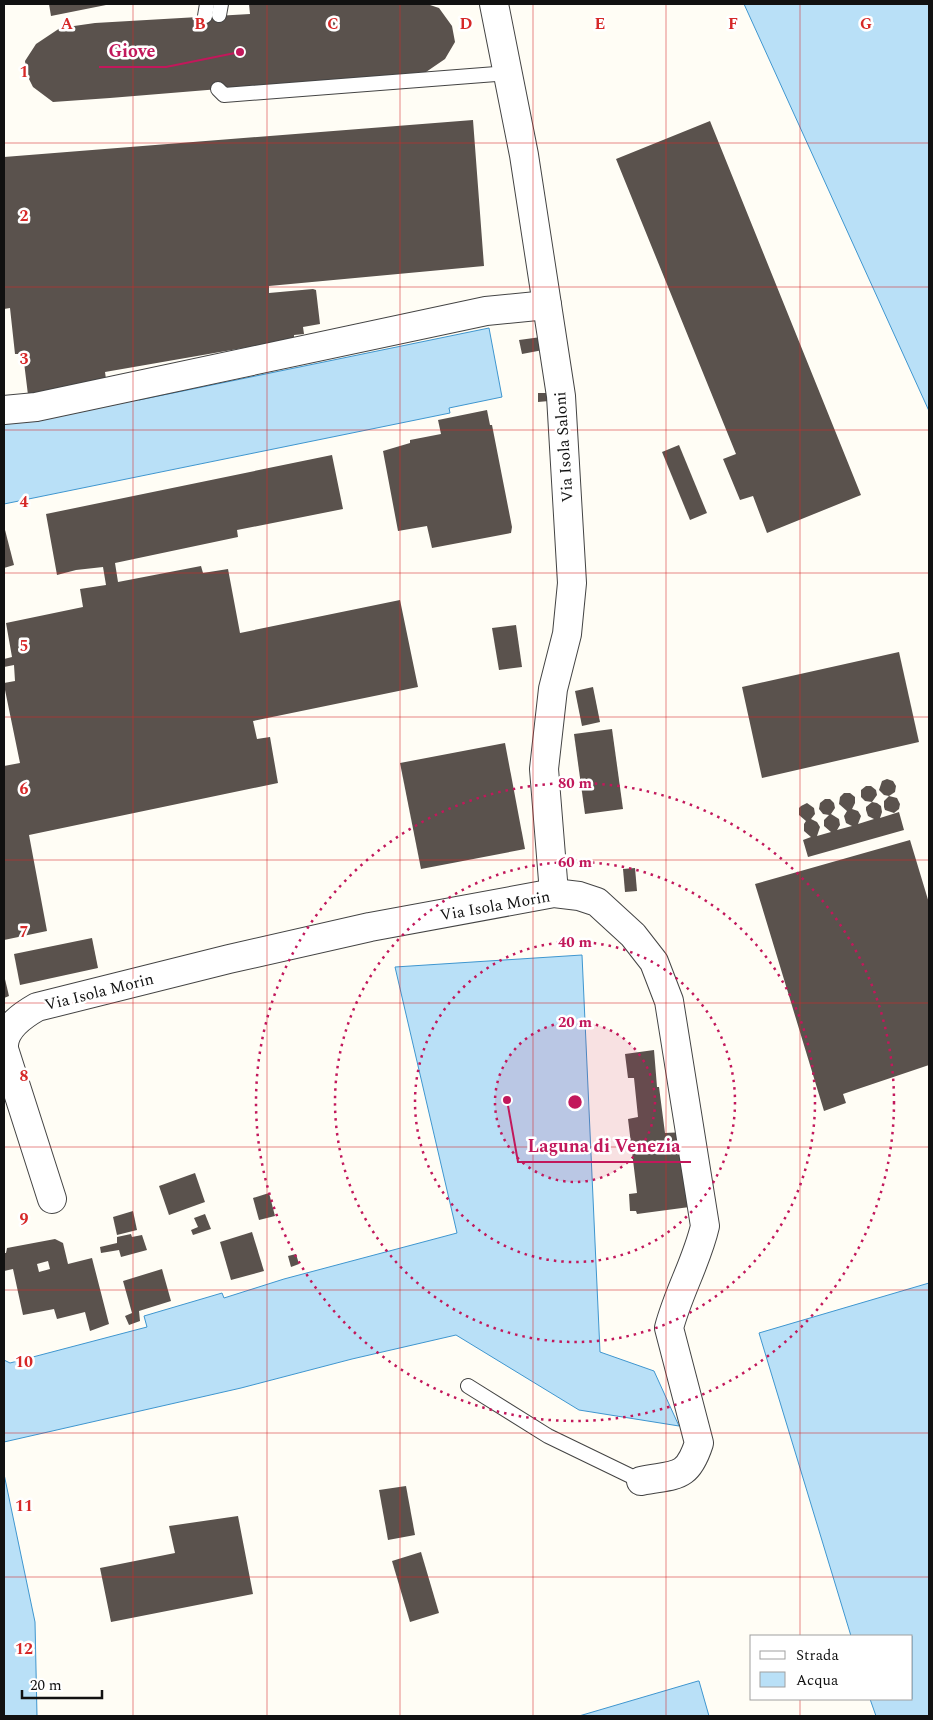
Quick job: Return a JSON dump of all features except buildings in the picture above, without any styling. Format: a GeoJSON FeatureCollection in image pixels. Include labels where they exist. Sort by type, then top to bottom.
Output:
{"type":"FeatureCollection","features":[{"type":"Feature","properties":{"kind":"street","name":"Via Isola Saloni"},"geometry":{"type":"LineString","coordinates":[[494,4],[524,155],[561,396],[572,583],[567,634],[553,689],[544,769],[554,893]]}},
{"type":"Feature","properties":{"kind":"street"},"geometry":{"type":"LineString","coordinates":[[4,410],[36,408],[486,311],[547,305]]}},
{"type":"Feature","properties":{"kind":"street","name":"Via Isola Morin"},"geometry":{"type":"LineString","coordinates":[[4,1045],[4,1039],[11,1028],[25,1014],[37,1007],[229,959],[352,931],[554,893],[579,896],[597,902],[633,935],[654,962],[669,1001],[705,1226],[701,1243],[673,1310],[669,1328],[700,1443],[693,1461],[683,1472],[641,1481]]}},
{"type":"Feature","properties":{"kind":"street"},"geometry":{"type":"LineString","coordinates":[[4,1049],[52,1200]]}},
{"type":"Feature","properties":{"kind":"lane"},"geometry":{"type":"LineString","coordinates":[[218,89],[224,94],[509,73]]}},
{"type":"Feature","properties":{"kind":"lane"},"geometry":{"type":"LineString","coordinates":[[468,1386],[548,1436],[641,1481]]}},
{"type":"Feature","properties":{"kind":"water"},"geometry":{"type":"Polygon","coordinates":[[[744,4],[929,4],[929,411],[744,4]]]}},
{"type":"Feature","properties":{"kind":"water"},"geometry":{"type":"Polygon","coordinates":[[[489,328],[502,397],[449,408],[450,413],[4,504],[4,420],[137,394],[139,400],[489,328]]]}},
{"type":"Feature","properties":{"kind":"water"},"geometry":{"type":"Polygon","coordinates":[[[582,955],[600,1352],[654,1371],[679,1426],[579,1410],[456,1335],[352,1359],[241,1388],[4,1442],[4,1360],[10,1363],[147,1327],[144,1316],[222,1293],[224,1298],[284,1279],[457,1233],[395,967],[582,955]]]}},
{"type":"Feature","properties":{"kind":"water"},"geometry":{"type":"Polygon","coordinates":[[[929,1283],[929,1716],[876,1716],[870,1700],[913,1700],[913,1635],[851,1635],[759,1333],[929,1283]]]}},
{"type":"Feature","properties":{"kind":"water"},"geometry":{"type":"Polygon","coordinates":[[[4,1474],[35,1622],[37,1716],[4,1716],[4,1474]]]}},
{"type":"Feature","properties":{"kind":"water"},"geometry":{"type":"Polygon","coordinates":[[[698,1681],[709,1716],[579,1716],[698,1681]]]}},
{"type":"Feature","properties":{"kind":"place","name":"Giove"},"geometry":{"type":"Point","coordinates":[240,52]}},
{"type":"Feature","properties":{"kind":"place","name":"Laguna di Venezia"},"geometry":{"type":"Point","coordinates":[507,1100]}}]}
